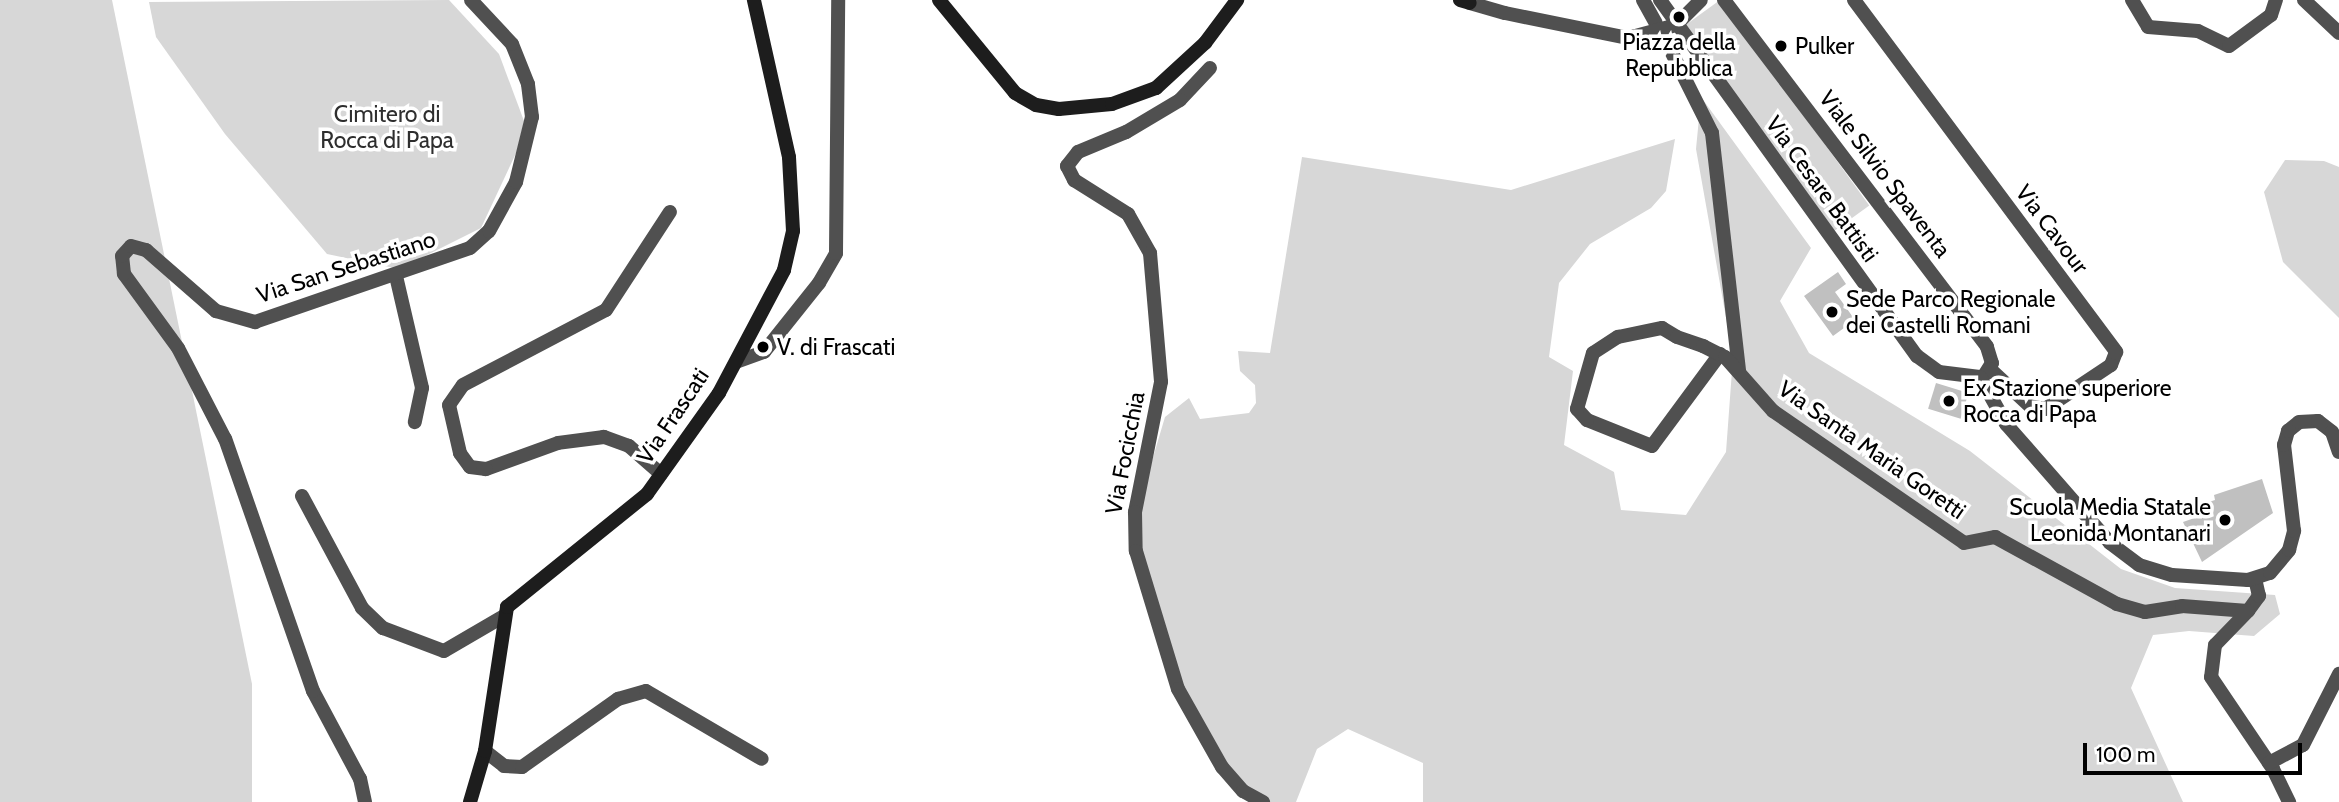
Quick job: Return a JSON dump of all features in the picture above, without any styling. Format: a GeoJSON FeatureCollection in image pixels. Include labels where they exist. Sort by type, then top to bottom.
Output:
{"type":"FeatureCollection","features":[{"type":"Feature","properties":{"kind":"main road","name":"Via Frascati"},"geometry":{"type":"LineString","coordinates":[[504,617],[509,605],[648,494],[736,362],[778,284],[793,231],[787,142],[754,0]]}},
{"type":"Feature","properties":{"kind":"main road"},"geometry":{"type":"LineString","coordinates":[[939,0],[1015,93],[1036,105],[1059,110],[1112,104],[1156,88],[1198,51],[1237,0]]}},
{"type":"Feature","properties":{"kind":"main road"},"geometry":{"type":"LineString","coordinates":[[470,802],[485,751],[504,617]]}},
{"type":"Feature","properties":{"kind":"street","name":"Via San Sebastiano"},"geometry":{"type":"LineString","coordinates":[[365,802],[357,773],[313,691],[225,439],[184,357],[127,278],[121,260],[127,248],[146,250],[211,308],[248,322],[282,317],[456,255],[483,237],[500,213],[527,152],[532,117],[526,78],[509,38],[471,0]]}},
{"type":"Feature","properties":{"kind":"street"},"geometry":{"type":"LineString","coordinates":[[736,362],[764,352],[819,284],[836,253],[838,0]]}},
{"type":"Feature","properties":{"kind":"street"},"geometry":{"type":"LineString","coordinates":[[1643,0],[1656,23]]}},
{"type":"Feature","properties":{"kind":"street"},"geometry":{"type":"LineString","coordinates":[[1660,0],[1676,24]]}},
{"type":"Feature","properties":{"kind":"street"},"geometry":{"type":"LineString","coordinates":[[1471,1],[1505,13],[1628,38],[1676,24],[1700,0]]}},
{"type":"Feature","properties":{"kind":"street","name":"Viale Silvio Spaventa"},"geometry":{"type":"LineString","coordinates":[[1724,0],[1987,347],[1985,373]]}},
{"type":"Feature","properties":{"kind":"street","name":"Via Cavour"},"geometry":{"type":"LineString","coordinates":[[1854,0],[2116,352],[2111,365],[2045,410],[2031,406],[1985,373]]}},
{"type":"Feature","properties":{"kind":"street"},"geometry":{"type":"LineString","coordinates":[[2132,0],[2148,27],[2198,31],[2229,46],[2271,15],[2276,0]]}},
{"type":"Feature","properties":{"kind":"street"},"geometry":{"type":"LineString","coordinates":[[2304,0],[2339,33]]}},
{"type":"Feature","properties":{"kind":"street","name":"Via Cesare Battisti"},"geometry":{"type":"LineString","coordinates":[[1676,24],[1922,361],[1959,378],[1985,373]]}},
{"type":"Feature","properties":{"kind":"street"},"geometry":{"type":"LineString","coordinates":[[1669,47],[1712,133],[1739,371]]}},
{"type":"Feature","properties":{"kind":"street","name":"Via Focicchia"},"geometry":{"type":"LineString","coordinates":[[1210,68],[1180,100],[1116,137],[1078,152],[1067,166],[1073,180],[1128,214],[1150,253],[1161,382],[1135,512],[1136,551],[1178,689],[1219,764],[1242,790],[1263,802]]}},
{"type":"Feature","properties":{"kind":"street"},"geometry":{"type":"LineString","coordinates":[[661,474],[629,446],[604,437],[558,443],[493,467],[470,467],[460,453],[449,405],[463,385],[606,310],[670,212]]}},
{"type":"Feature","properties":{"kind":"street"},"geometry":{"type":"LineString","coordinates":[[396,276],[422,388],[415,422]]}},
{"type":"Feature","properties":{"kind":"street","name":"Via Santa Maria Goretti"},"geometry":{"type":"LineString","coordinates":[[1720,354],[1652,446],[1587,419],[1577,409],[1593,353],[1618,337],[1654,328],[1720,354],[1779,416],[1964,543],[1988,537],[2011,544],[2136,611],[2182,606],[2248,611]]}},
{"type":"Feature","properties":{"kind":"street"},"geometry":{"type":"LineString","coordinates":[[1985,373],[2006,424],[2125,556],[2172,575],[2256,579],[2277,566],[2292,541],[2284,445],[2288,431],[2299,422],[2318,421],[2332,432],[2339,452]]}},
{"type":"Feature","properties":{"kind":"street"},"geometry":{"type":"LineString","coordinates":[[302,496],[362,608],[383,628],[444,651],[504,617]]}},
{"type":"Feature","properties":{"kind":"street"},"geometry":{"type":"LineString","coordinates":[[2256,579],[2259,596],[2215,645],[2209,668],[2223,700],[2269,763],[2289,802]]}},
{"type":"Feature","properties":{"kind":"street"},"geometry":{"type":"LineString","coordinates":[[2269,763],[2303,745],[2339,674]]}},
{"type":"Feature","properties":{"kind":"street"},"geometry":{"type":"LineString","coordinates":[[485,751],[504,766],[522,767],[618,699],[640,691],[662,697],[762,759]]}},
{"type":"Feature","properties":{"kind":"green space"},"geometry":{"type":"Polygon","coordinates":[[[0,0],[112,0],[252,684],[252,802],[0,802],[0,0]]]}},
{"type":"Feature","properties":{"kind":"green space","name":"Cimitero di Rocca di Papa"},"geometry":{"type":"Polygon","coordinates":[[[449,0],[499,54],[524,121],[517,151],[481,228],[399,269],[327,254],[225,134],[156,37],[149,2],[449,0]]]}},
{"type":"Feature","properties":{"kind":"green space"},"geometry":{"type":"Polygon","coordinates":[[[1720,0],[1869,205],[1835,231],[1685,25],[1720,0]]]}},
{"type":"Feature","properties":{"kind":"green space"},"geometry":{"type":"Polygon","coordinates":[[[1701,97],[1811,248],[1780,301],[1809,353],[1970,451],[2121,569],[2175,588],[2275,595],[2280,614],[2254,636],[2189,631],[2153,635],[2131,688],[2183,802],[1423,802],[1423,763],[1348,729],[1317,749],[1296,802],[1265,802],[1239,783],[1175,671],[1143,570],[1140,501],[1165,417],[1189,398],[1200,419],[1249,413],[1256,403],[1255,385],[1240,371],[1238,351],[1270,353],[1302,157],[1511,190],[1675,139],[1666,191],[1651,208],[1590,244],[1559,283],[1549,357],[1573,371],[1564,445],[1614,472],[1621,510],[1686,515],[1726,452],[1733,357],[1696,149],[1701,97]]]}},
{"type":"Feature","properties":{"kind":"green space"},"geometry":{"type":"Polygon","coordinates":[[[2285,160],[2324,161],[2339,167],[2339,318],[2283,262],[2264,192],[2285,160]]]}},
{"type":"Feature","properties":{"kind":"building","name":"Sede Parco Regionale dei Castelli Romani"},"geometry":{"type":"Polygon","coordinates":[[[1838,272],[1846,284],[1835,292],[1855,320],[1833,336],[1804,296],[1838,272]]]}},
{"type":"Feature","properties":{"kind":"building","name":"Ex Stazione superiore Rocca di Papa"},"geometry":{"type":"Polygon","coordinates":[[[1936,383],[1969,393],[1961,419],[1928,409],[1936,383]]]}},
{"type":"Feature","properties":{"kind":"building","name":"Scuola Media Statale Leonida Montanari"},"geometry":{"type":"Polygon","coordinates":[[[2262,479],[2273,513],[2202,562],[2183,522],[2206,514],[2203,504],[2215,500],[2214,495],[2262,479]]]}},
{"type":"Feature","properties":{"kind":"place","name":"Piazza della Repubblica"},"geometry":{"type":"Point","coordinates":[1679,17]}},
{"type":"Feature","properties":{"kind":"place","name":"Pulker"},"geometry":{"type":"Point","coordinates":[1781,46]}},
{"type":"Feature","properties":{"kind":"place","name":"Sede Parco Regionale dei Castelli Romani"},"geometry":{"type":"Point","coordinates":[1832,312]}},
{"type":"Feature","properties":{"kind":"place","name":"V. di Frascati"},"geometry":{"type":"Point","coordinates":[763,347]}},
{"type":"Feature","properties":{"kind":"place","name":"Ex Stazione superiore Rocca di Papa"},"geometry":{"type":"Point","coordinates":[1949,401]}},
{"type":"Feature","properties":{"kind":"place","name":"Scuola Media Statale Leonida Montanari"},"geometry":{"type":"Point","coordinates":[2225,520]}}]}
